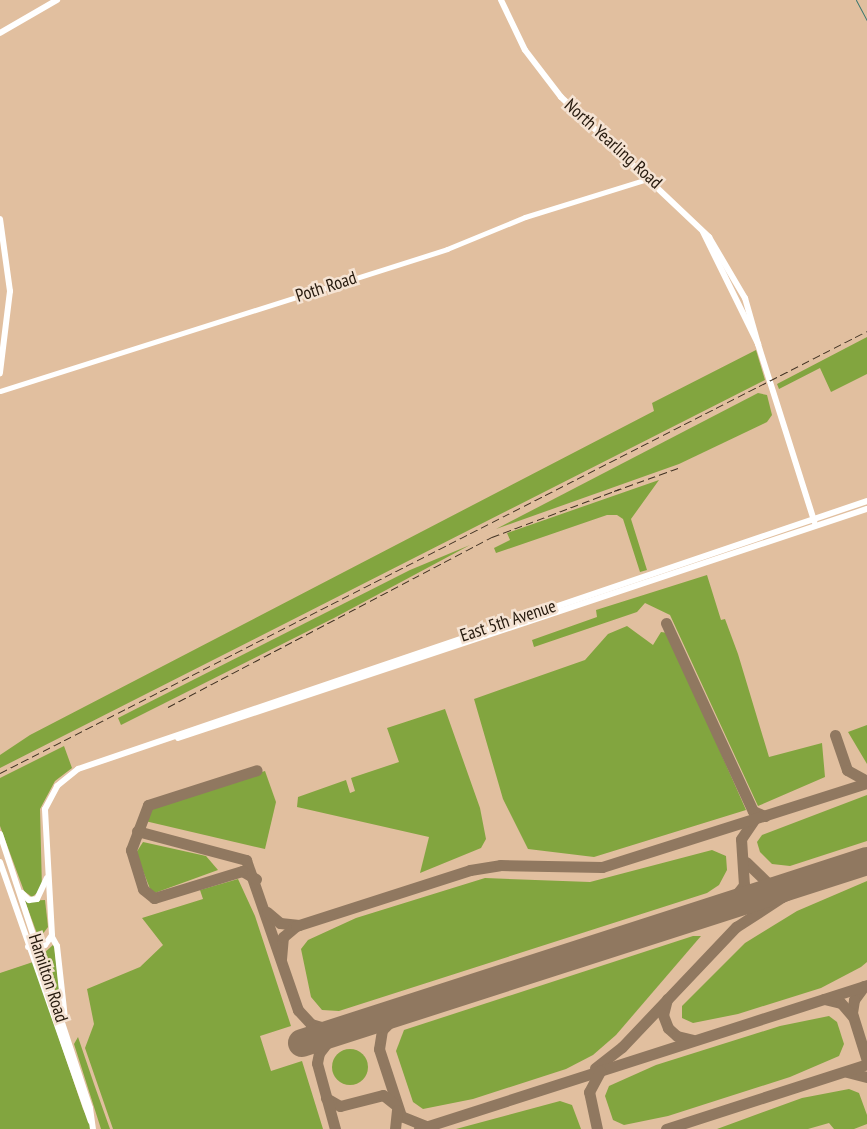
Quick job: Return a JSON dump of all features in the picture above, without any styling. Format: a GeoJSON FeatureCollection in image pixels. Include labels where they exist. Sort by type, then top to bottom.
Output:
{"type":"FeatureCollection","features":[{"type":"Feature","properties":{"kind":"main road"},"geometry":{"type":"LineString","coordinates":[[0,33],[57,0]]}},
{"type":"Feature","properties":{"kind":"main road","name":"North Yearling Road"},"geometry":{"type":"LineString","coordinates":[[501,0],[520,40],[552,88],[596,133],[651,178],[703,232],[736,280],[754,320],[758,344],[815,523]]}},
{"type":"Feature","properties":{"kind":"main road"},"geometry":{"type":"LineString","coordinates":[[0,219],[10,291],[0,373]]}},
{"type":"Feature","properties":{"kind":"main road","name":"East 5th Avenue"},"geometry":{"type":"LineString","coordinates":[[815,523],[867,501]]}},
{"type":"Feature","properties":{"kind":"main road","name":"East 5th Avenue"},"geometry":{"type":"LineString","coordinates":[[66,1033],[57,946],[52,937],[44,816],[57,786],[78,770],[150,743],[252,716],[815,523],[867,509]]}},
{"type":"Feature","properties":{"kind":"main road","name":"Hamilton Road"},"geometry":{"type":"LineString","coordinates":[[0,834],[66,1033],[92,1126]]}},
{"type":"Feature","properties":{"kind":"main road","name":"Hamilton Road"},"geometry":{"type":"LineString","coordinates":[[0,862],[28,947],[92,1126]]}},
{"type":"Feature","properties":{"kind":"main road"},"geometry":{"type":"LineString","coordinates":[[17,881],[24,896],[35,900],[42,894],[48,874]]}},
{"type":"Feature","properties":{"kind":"main road"},"geometry":{"type":"LineString","coordinates":[[28,947],[38,947],[52,937]]}},
{"type":"Feature","properties":{"kind":"street","name":"Poth Road"},"geometry":{"type":"LineString","coordinates":[[0,391],[447,248],[520,219],[651,178]]}},
{"type":"Feature","properties":{"kind":"green space"},"geometry":{"type":"Polygon","coordinates":[[[867,337],[867,374],[831,392],[820,368],[779,389],[777,384],[867,337]]]}},
{"type":"Feature","properties":{"kind":"green space"},"geometry":{"type":"Polygon","coordinates":[[[756,350],[765,380],[0,768],[0,755],[30,735],[654,411],[652,403],[756,350]]]}},
{"type":"Feature","properties":{"kind":"green space"},"geometry":{"type":"Polygon","coordinates":[[[758,393],[767,395],[772,415],[767,422],[679,464],[496,529],[758,393]]]}},
{"type":"Feature","properties":{"kind":"green space"},"geometry":{"type":"Polygon","coordinates":[[[659,480],[631,519],[647,570],[640,572],[623,519],[617,515],[607,515],[496,553],[494,548],[510,540],[507,533],[659,480]]]}},
{"type":"Feature","properties":{"kind":"green space"},"geometry":{"type":"Polygon","coordinates":[[[470,545],[334,618],[121,725],[118,718],[410,570],[470,545]]]}},
{"type":"Feature","properties":{"kind":"green space"},"geometry":{"type":"Polygon","coordinates":[[[707,575],[721,620],[725,619],[738,654],[769,757],[822,743],[825,777],[758,806],[670,615],[645,603],[637,612],[534,647],[532,640],[597,617],[596,610],[707,575]]]}},
{"type":"Feature","properties":{"kind":"green space"},"geometry":{"type":"Polygon","coordinates":[[[627,626],[653,645],[661,632],[668,633],[746,810],[594,857],[528,849],[503,799],[474,699],[585,660],[608,634],[627,626]]]}},
{"type":"Feature","properties":{"kind":"green space"},"geometry":{"type":"Polygon","coordinates":[[[445,709],[480,808],[486,839],[481,848],[420,873],[429,837],[297,807],[298,797],[346,780],[350,793],[355,791],[351,778],[399,762],[387,728],[445,709]]]}},
{"type":"Feature","properties":{"kind":"green space"},"geometry":{"type":"Polygon","coordinates":[[[867,725],[867,764],[848,732],[867,725]]]}},
{"type":"Feature","properties":{"kind":"green space"},"geometry":{"type":"Polygon","coordinates":[[[64,746],[72,768],[55,781],[40,809],[42,889],[32,897],[24,891],[0,826],[0,778],[64,746]]]}},
{"type":"Feature","properties":{"kind":"green space"},"geometry":{"type":"Polygon","coordinates":[[[265,771],[276,802],[265,849],[145,821],[151,808],[265,771]]]}},
{"type":"Feature","properties":{"kind":"green space"},"geometry":{"type":"Polygon","coordinates":[[[867,795],[867,841],[790,866],[772,864],[760,852],[757,842],[762,835],[867,795]]]}},
{"type":"Feature","properties":{"kind":"green space"},"geometry":{"type":"Polygon","coordinates":[[[143,842],[206,856],[218,870],[152,894],[136,853],[143,842]]]}},
{"type":"Feature","properties":{"kind":"green space"},"geometry":{"type":"Polygon","coordinates":[[[712,850],[726,856],[727,870],[719,885],[707,893],[339,1011],[322,1010],[311,997],[301,949],[308,940],[356,918],[485,878],[590,882],[712,850]]]}},
{"type":"Feature","properties":{"kind":"green space"},"geometry":{"type":"Polygon","coordinates":[[[238,879],[255,916],[291,1026],[260,1036],[271,1071],[302,1061],[323,1129],[113,1129],[85,1048],[94,1024],[87,989],[140,967],[163,945],[142,918],[203,899],[200,890],[238,879]]]}},
{"type":"Feature","properties":{"kind":"green space"},"geometry":{"type":"Polygon","coordinates":[[[867,881],[867,962],[861,967],[821,988],[738,1014],[693,1023],[682,1018],[682,1006],[745,943],[797,911],[867,881]]]}},
{"type":"Feature","properties":{"kind":"green space"},"geometry":{"type":"Polygon","coordinates":[[[45,900],[48,927],[39,939],[25,901],[45,900]]]}},
{"type":"Feature","properties":{"kind":"green space"},"geometry":{"type":"Polygon","coordinates":[[[693,936],[701,936],[616,1035],[593,1055],[566,1069],[473,1099],[423,1109],[413,1102],[396,1051],[404,1030],[693,936]]]}},
{"type":"Feature","properties":{"kind":"green space"},"geometry":{"type":"Polygon","coordinates":[[[54,944],[60,997],[59,1001],[43,954],[54,944]]]}},
{"type":"Feature","properties":{"kind":"green space"},"geometry":{"type":"Polygon","coordinates":[[[33,962],[83,1109],[93,1129],[0,1129],[0,973],[33,962]]]}},
{"type":"Feature","properties":{"kind":"green space"},"geometry":{"type":"Polygon","coordinates":[[[829,1016],[837,1022],[844,1044],[839,1056],[790,1077],[668,1116],[624,1125],[613,1120],[605,1096],[609,1086],[656,1065],[780,1026],[829,1016]]]}},
{"type":"Feature","properties":{"kind":"green space"},"geometry":{"type":"Polygon","coordinates":[[[78,1037],[110,1129],[101,1129],[74,1044],[78,1037]]]}},
{"type":"Feature","properties":{"kind":"green space"},"geometry":{"type":"Polygon","coordinates":[[[350,1049],[357,1050],[363,1054],[367,1060],[367,1074],[363,1080],[357,1084],[350,1085],[343,1084],[337,1080],[333,1074],[332,1067],[333,1060],[337,1054],[343,1050],[350,1049]]]}},
{"type":"Feature","properties":{"kind":"green space"},"geometry":{"type":"Polygon","coordinates":[[[849,1089],[859,1093],[867,1115],[867,1124],[854,1129],[834,1129],[829,1123],[808,1129],[717,1129],[802,1098],[849,1089]]]}},
{"type":"Feature","properties":{"kind":"green space"},"geometry":{"type":"Polygon","coordinates":[[[560,1101],[572,1105],[581,1129],[456,1129],[560,1101]]]}},
{"type":"Feature","properties":{"kind":"waterway"},"geometry":{"type":"LineString","coordinates":[[856,0],[867,21]]}},
{"type":"Feature","properties":{"kind":"taxiway"},"geometry":{"type":"LineString","coordinates":[[666,623],[753,811],[765,816]]}},
{"type":"Feature","properties":{"kind":"taxiway"},"geometry":{"type":"LineString","coordinates":[[835,735],[847,770],[867,781]]}},
{"type":"Feature","properties":{"kind":"taxiway"},"geometry":{"type":"LineString","coordinates":[[256,879],[242,871],[154,898],[143,889],[131,850],[148,805],[257,770]]}},
{"type":"Feature","properties":{"kind":"taxiway"},"geometry":{"type":"LineString","coordinates":[[281,959],[283,937],[296,926],[470,870],[500,865],[602,867],[867,783]]}},
{"type":"Feature","properties":{"kind":"taxiway"},"geometry":{"type":"LineString","coordinates":[[711,911],[733,899],[744,885],[741,839],[754,820]]}},
{"type":"Feature","properties":{"kind":"taxiway"},"geometry":{"type":"LineString","coordinates":[[137,831],[246,860],[298,1010],[311,1024],[336,1031]]}},
{"type":"Feature","properties":{"kind":"taxiway"},"geometry":{"type":"LineString","coordinates":[[746,862],[768,883],[802,882]]}},
{"type":"Feature","properties":{"kind":"taxiway"},"geometry":{"type":"LineString","coordinates":[[595,1068],[622,1047],[736,927],[782,897],[845,868]]}},
{"type":"Feature","properties":{"kind":"taxiway"},"geometry":{"type":"LineString","coordinates":[[267,912],[280,923],[299,925]]}},
{"type":"Feature","properties":{"kind":"taxiway"},"geometry":{"type":"LineString","coordinates":[[419,1129],[867,985]]}},
{"type":"Feature","properties":{"kind":"taxiway"},"geometry":{"type":"LineString","coordinates":[[864,986],[854,1000],[852,1013],[867,1061]]}},
{"type":"Feature","properties":{"kind":"taxiway"},"geometry":{"type":"LineString","coordinates":[[667,999],[663,1015],[668,1028],[677,1036],[693,1040]]}},
{"type":"Feature","properties":{"kind":"taxiway"},"geometry":{"type":"LineString","coordinates":[[824,999],[841,1003],[853,1017]]}},
{"type":"Feature","properties":{"kind":"taxiway"},"geometry":{"type":"LineString","coordinates":[[401,1011],[382,1030],[379,1049],[401,1116],[426,1126]]}},
{"type":"Feature","properties":{"kind":"taxiway"},"geometry":{"type":"LineString","coordinates":[[335,1129],[317,1063],[319,1053],[336,1031]]}},
{"type":"Feature","properties":{"kind":"taxiway"},"geometry":{"type":"LineString","coordinates":[[666,1129],[867,1064]]}},
{"type":"Feature","properties":{"kind":"taxiway"},"geometry":{"type":"LineString","coordinates":[[597,1129],[589,1092],[600,1071]]}},
{"type":"Feature","properties":{"kind":"taxiway"},"geometry":{"type":"LineString","coordinates":[[847,1072],[867,1077]]}},
{"type":"Feature","properties":{"kind":"taxiway"},"geometry":{"type":"LineString","coordinates":[[326,1098],[340,1106],[383,1095],[396,1105]]}},
{"type":"Feature","properties":{"kind":"taxiway"},"geometry":{"type":"LineString","coordinates":[[395,1129],[397,1110]]}},
{"type":"Feature","properties":{"kind":"runway"},"geometry":{"type":"LineString","coordinates":[[302,1043],[867,861]]}},
{"type":"Feature","properties":{"kind":"railway"},"geometry":{"type":"LineString","coordinates":[[0,773],[867,331]]}},
{"type":"Feature","properties":{"kind":"railway"},"geometry":{"type":"LineString","coordinates":[[614,491],[681,467]]}},
{"type":"Feature","properties":{"kind":"railway"},"geometry":{"type":"LineString","coordinates":[[168,707],[492,537],[620,489]]}}]}
